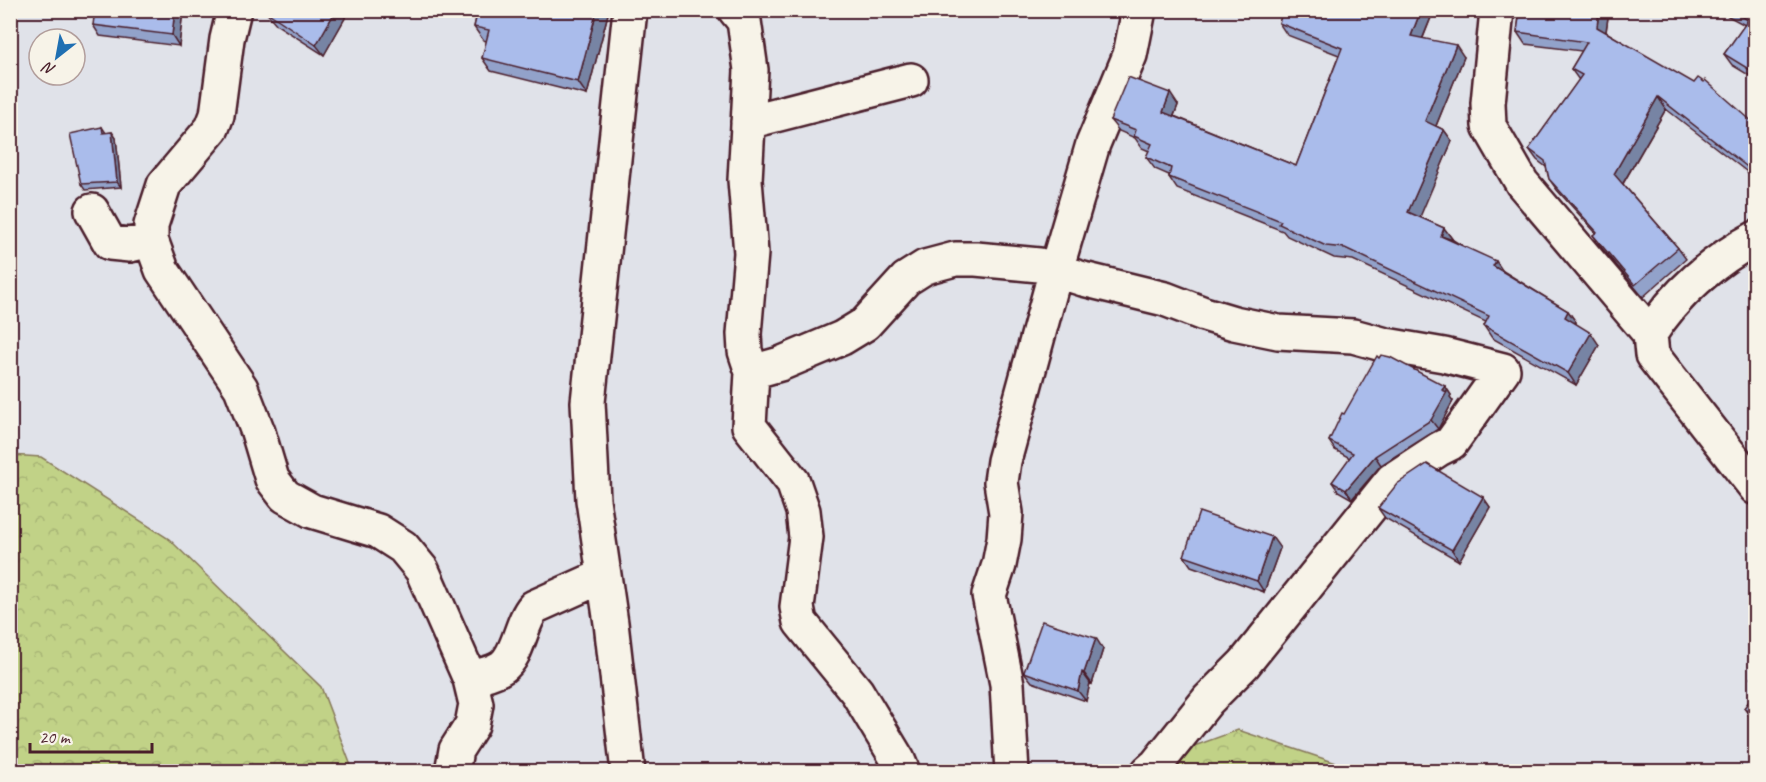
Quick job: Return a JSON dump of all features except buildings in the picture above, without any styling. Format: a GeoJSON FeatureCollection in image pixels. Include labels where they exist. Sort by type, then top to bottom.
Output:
{"type":"FeatureCollection","features":[{"type":"Feature","properties":{"kind":"street"},"geometry":{"type":"LineString","coordinates":[[234,10],[227,39],[217,115],[212,128],[164,185],[151,225],[151,240],[162,270],[241,388],[258,432],[272,479],[285,496],[312,511],[378,531],[403,547],[422,570],[470,679],[476,704],[472,725],[456,750],[452,771]]}},
{"type":"Feature","properties":{"kind":"street"},"geometry":{"type":"LineString","coordinates":[[628,771],[593,500],[588,402],[630,10]]}},
{"type":"Feature","properties":{"kind":"street"},"geometry":{"type":"LineString","coordinates":[[1012,771],[1007,684],[989,595],[999,565],[1004,539],[1006,513],[1001,482],[1004,460],[1093,144],[1130,55],[1139,10]]}},
{"type":"Feature","properties":{"kind":"street"},"geometry":{"type":"LineString","coordinates":[[1497,10],[1488,103],[1489,126],[1522,183],[1650,334],[1652,355],[1755,488]]}},
{"type":"Feature","properties":{"kind":"street"},"geometry":{"type":"LineString","coordinates":[[745,14],[751,70],[745,180],[751,254],[744,334],[745,351],[752,372],[749,426],[794,482],[803,511],[806,537],[797,607],[800,622],[857,692],[903,771]]}},
{"type":"Feature","properties":{"kind":"street"},"geometry":{"type":"LineString","coordinates":[[748,122],[911,80]]}},
{"type":"Feature","properties":{"kind":"street"},"geometry":{"type":"LineString","coordinates":[[92,211],[110,243],[130,245],[151,240]]}},
{"type":"Feature","properties":{"kind":"street"},"geometry":{"type":"LineString","coordinates":[[1650,334],[1662,315],[1695,282],[1732,250],[1755,238]]}},
{"type":"Feature","properties":{"kind":"street"},"geometry":{"type":"LineString","coordinates":[[752,372],[814,351],[842,338],[865,324],[906,279],[925,267],[955,260],[976,259],[1040,265],[1083,279],[1165,299],[1234,323],[1278,332],[1353,336],[1503,370],[1451,444],[1439,449],[1392,480],[1244,664],[1208,700],[1156,765],[1148,771]]}},
{"type":"Feature","properties":{"kind":"street"},"geometry":{"type":"LineString","coordinates":[[470,679],[501,668],[510,659],[528,614],[534,607],[603,576]]}},
{"type":"Feature","properties":{"kind":"green space"},"geometry":{"type":"Polygon","coordinates":[[[10,455],[41,457],[169,539],[321,687],[353,771],[11,771],[10,455]]]}},
{"type":"Feature","properties":{"kind":"green space"},"geometry":{"type":"Polygon","coordinates":[[[1238,730],[1360,771],[1123,772],[1238,730]]]}}]}
